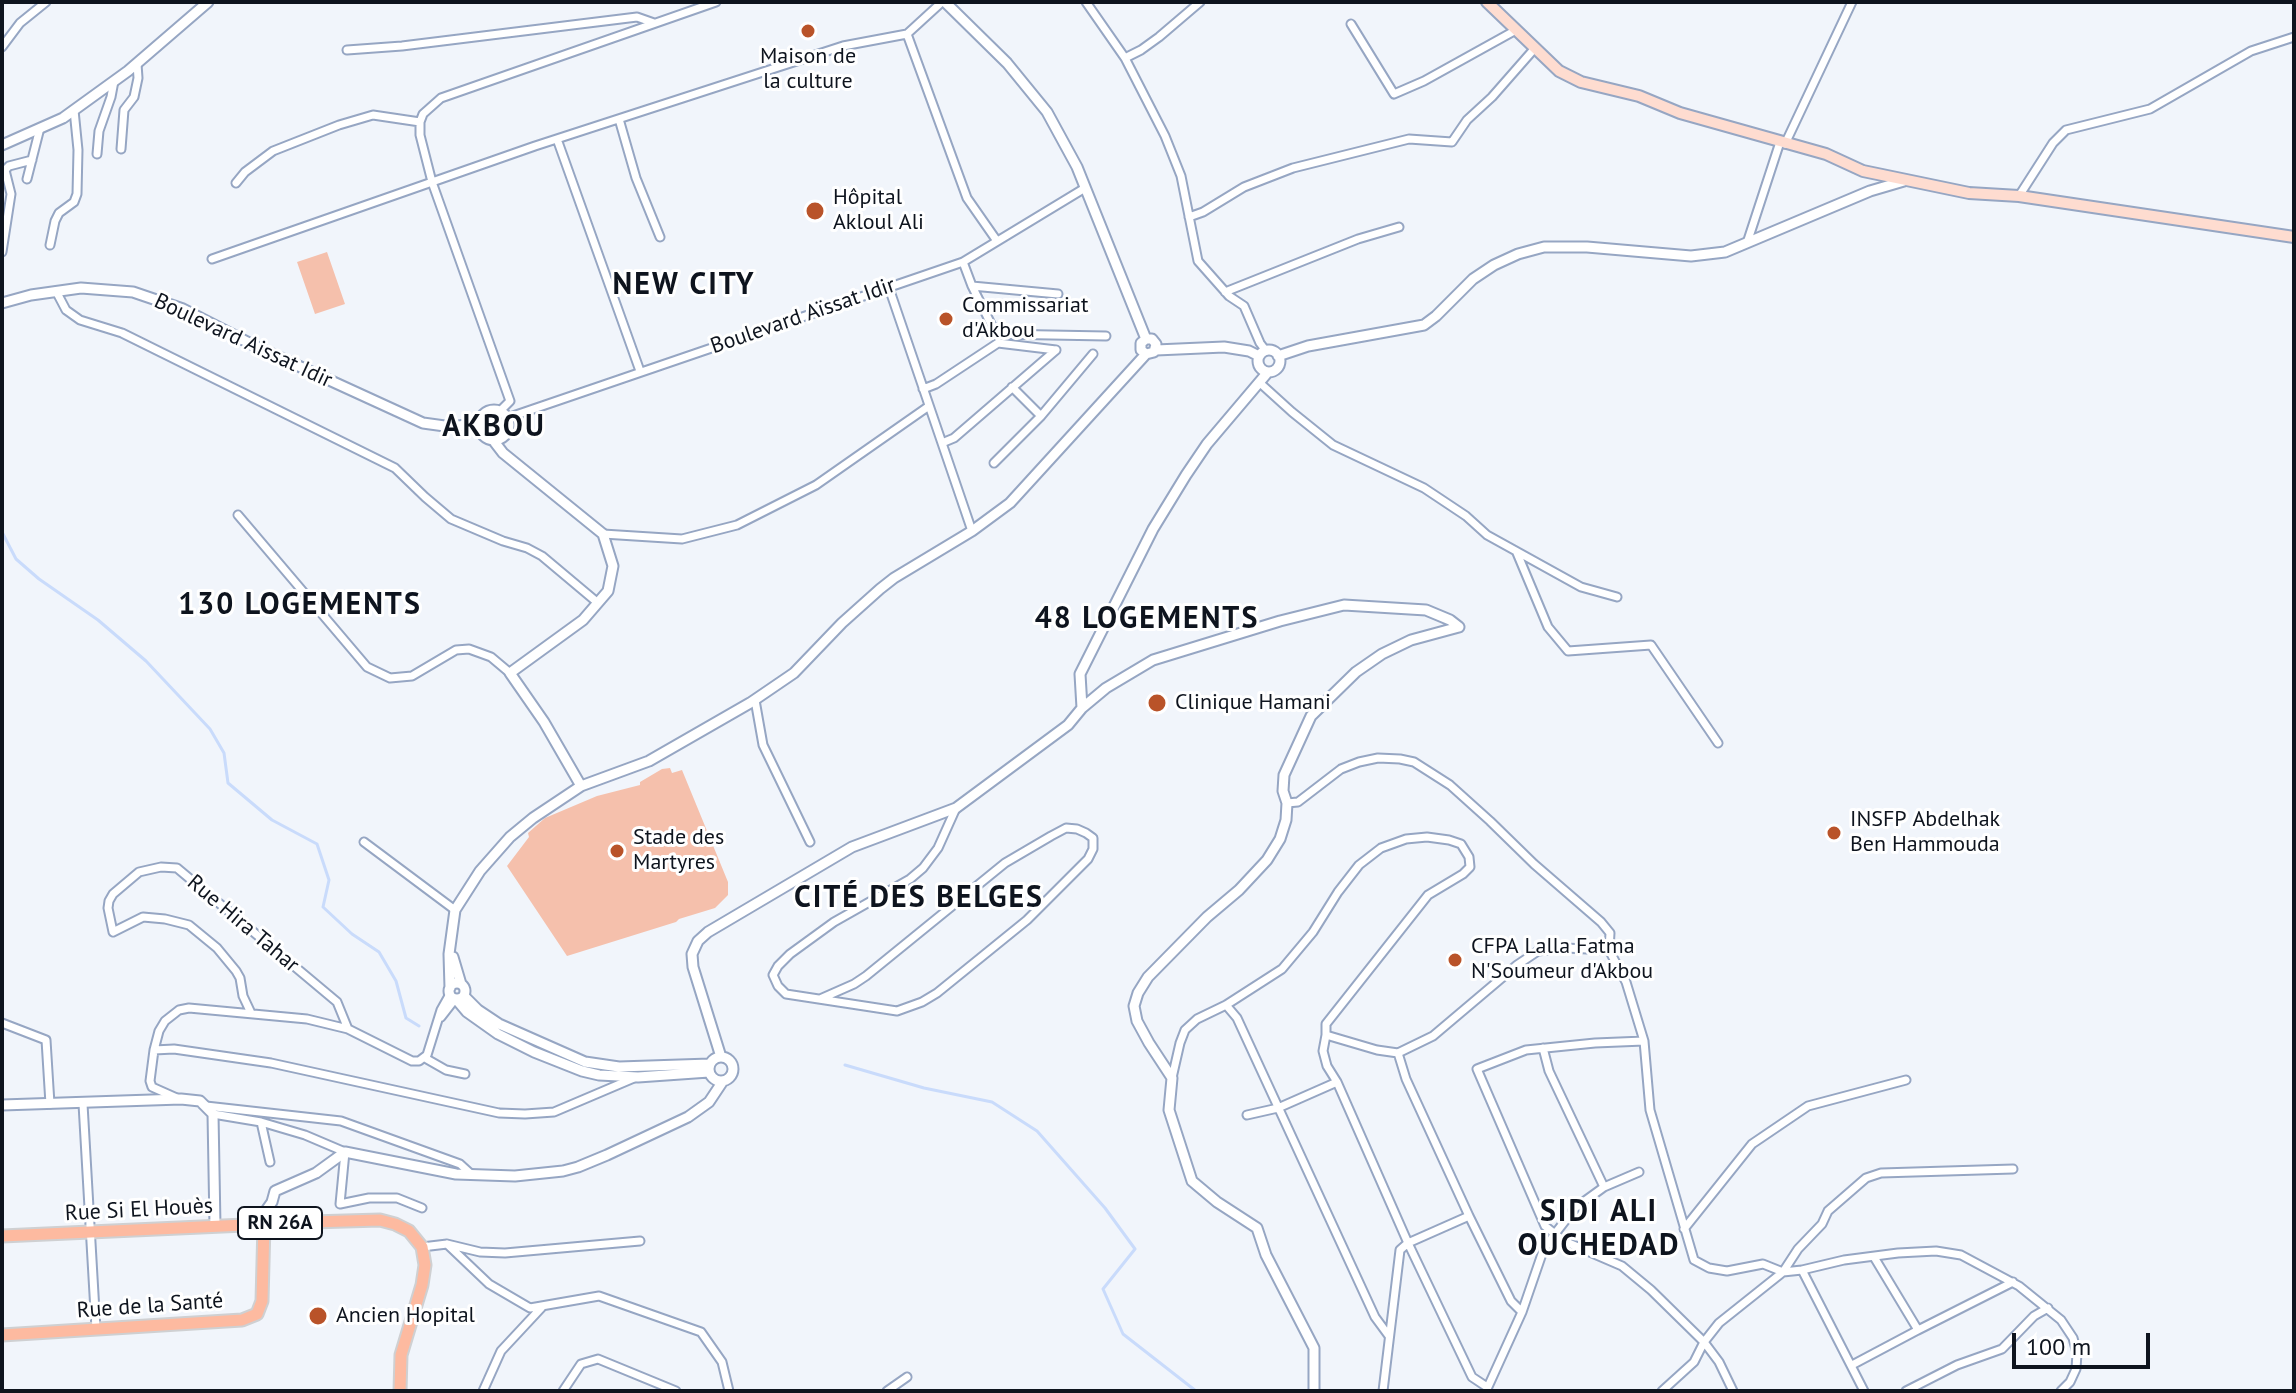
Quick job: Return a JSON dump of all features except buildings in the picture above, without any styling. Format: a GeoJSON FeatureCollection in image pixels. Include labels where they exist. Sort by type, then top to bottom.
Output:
{"type":"FeatureCollection","features":[{"type":"Feature","properties":{"kind":"main road"},"geometry":{"type":"LineString","coordinates":[[1487,2],[1559,71],[1581,82],[1639,96],[1680,113],[1826,154],[1863,171],[1969,193],[2019,196],[2294,237]]}},
{"type":"Feature","properties":{"kind":"main road","name":"Rue Si El Houès"},"geometry":{"type":"LineString","coordinates":[[2,1236],[380,1220],[409,1231],[422,1247]]}},
{"type":"Feature","properties":{"kind":"main road","name":"Rue de la Santé"},"geometry":{"type":"LineString","coordinates":[[2,1335],[242,1320],[257,1314],[262,1301],[264,1224]]}},
{"type":"Feature","properties":{"kind":"main road"},"geometry":{"type":"LineString","coordinates":[[400,1391],[401,1355],[422,1285],[425,1265],[422,1247]]}},
{"type":"Feature","properties":{"kind":"street"},"geometry":{"type":"LineString","coordinates":[[2,47],[20,23],[46,2]]}},
{"type":"Feature","properties":{"kind":"street"},"geometry":{"type":"LineString","coordinates":[[2,145],[63,118],[137,64],[208,2]]}},
{"type":"Feature","properties":{"kind":"street"},"geometry":{"type":"LineString","coordinates":[[493,440],[505,435],[509,428],[504,415],[510,401],[432,182],[420,135],[423,114],[441,98],[716,2]]}},
{"type":"Feature","properties":{"kind":"street"},"geometry":{"type":"LineString","coordinates":[[212,259],[557,139],[843,46],[907,34],[943,2],[1007,63],[1047,112],[1077,167],[1146,339],[1140,346],[1142,352],[1224,347],[1262,354],[1273,351],[1278,356],[1279,366],[1268,372],[1207,444],[1153,529],[1080,674],[1082,708]]}},
{"type":"Feature","properties":{"kind":"street"},"geometry":{"type":"LineString","coordinates":[[1086,2],[1125,58],[1165,136],[1181,176],[1198,261],[1225,292],[1244,306],[1260,343],[1262,354],[1259,368],[1268,372]]}},
{"type":"Feature","properties":{"kind":"street"},"geometry":{"type":"LineString","coordinates":[[1125,58],[1159,37],[1200,2]]}},
{"type":"Feature","properties":{"kind":"street"},"geometry":{"type":"LineString","coordinates":[[1747,243],[1783,143],[1852,2]]}},
{"type":"Feature","properties":{"kind":"street"},"geometry":{"type":"LineString","coordinates":[[347,50],[637,17],[655,23]]}},
{"type":"Feature","properties":{"kind":"street"},"geometry":{"type":"LineString","coordinates":[[1351,24],[1394,94],[1424,81],[1516,30]]}},
{"type":"Feature","properties":{"kind":"street"},"geometry":{"type":"LineString","coordinates":[[907,34],[967,198],[997,241]]}},
{"type":"Feature","properties":{"kind":"street"},"geometry":{"type":"LineString","coordinates":[[2019,196],[2053,143],[2066,130],[2150,109],[2251,51],[2294,37]]}},
{"type":"Feature","properties":{"kind":"street"},"geometry":{"type":"LineString","coordinates":[[1189,217],[1244,187],[1293,168],[1409,139],[1452,142],[1467,120],[1535,48]]}},
{"type":"Feature","properties":{"kind":"street"},"geometry":{"type":"LineString","coordinates":[[121,149],[124,110],[134,97],[137,64]]}},
{"type":"Feature","properties":{"kind":"street"},"geometry":{"type":"LineString","coordinates":[[97,154],[99,131],[114,81]]}},
{"type":"Feature","properties":{"kind":"street"},"geometry":{"type":"LineString","coordinates":[[50,245],[59,213],[74,202],[77,194],[78,150],[74,110]]}},
{"type":"Feature","properties":{"kind":"street"},"geometry":{"type":"LineString","coordinates":[[236,183],[245,172],[273,151],[339,125],[373,115],[420,122]]}},
{"type":"Feature","properties":{"kind":"street"},"geometry":{"type":"LineString","coordinates":[[619,119],[636,178],[660,237]]}},
{"type":"Feature","properties":{"kind":"street"},"geometry":{"type":"LineString","coordinates":[[27,179],[40,128]]}},
{"type":"Feature","properties":{"kind":"street"},"geometry":{"type":"LineString","coordinates":[[557,139],[640,371]]}},
{"type":"Feature","properties":{"kind":"street"},"geometry":{"type":"LineString","coordinates":[[2,252],[11,194],[5,170],[32,160]]}},
{"type":"Feature","properties":{"kind":"street"},"geometry":{"type":"LineString","coordinates":[[1278,356],[1308,346],[1424,325],[1473,279],[1518,254],[1544,247],[1587,247],[1691,256],[1725,252],[1870,191],[1904,181]]}},
{"type":"Feature","properties":{"kind":"street","name":"Boulevard Aïssat Idir"},"geometry":{"type":"LineString","coordinates":[[504,415],[963,262],[1085,188]]}},
{"type":"Feature","properties":{"kind":"street"},"geometry":{"type":"LineString","coordinates":[[1225,292],[1358,239],[1399,227]]}},
{"type":"Feature","properties":{"kind":"street"},"geometry":{"type":"LineString","coordinates":[[963,262],[996,334],[1106,336]]}},
{"type":"Feature","properties":{"kind":"street"},"geometry":{"type":"LineString","coordinates":[[972,286],[1058,294]]}},
{"type":"Feature","properties":{"kind":"street","name":"Boulevard Aissat Idir"},"geometry":{"type":"LineString","coordinates":[[2,303],[31,295],[81,288],[133,292],[183,309],[257,347],[423,423],[452,427],[479,423]]}},
{"type":"Feature","properties":{"kind":"street"},"geometry":{"type":"LineString","coordinates":[[889,288],[972,531]]}},
{"type":"Feature","properties":{"kind":"street"},"geometry":{"type":"LineString","coordinates":[[56,291],[66,310],[80,320],[122,333],[395,468],[451,519],[542,556],[598,603]]}},
{"type":"Feature","properties":{"kind":"street"},"geometry":{"type":"LineString","coordinates":[[923,389],[936,384],[998,343],[1056,350],[954,438],[942,443]]}},
{"type":"Feature","properties":{"kind":"street"},"geometry":{"type":"LineString","coordinates":[[710,1068],[638,1077],[599,1075],[571,1068],[498,1034],[467,1012],[455,995],[450,943],[455,910],[480,871],[510,837],[559,799],[581,786],[649,761],[755,700],[794,673],[842,623],[894,578],[972,531],[1010,503],[1151,352]]}},
{"type":"Feature","properties":{"kind":"street"},"geometry":{"type":"LineString","coordinates":[[994,463],[1041,416],[1093,354]]}},
{"type":"Feature","properties":{"kind":"street"},"geometry":{"type":"LineString","coordinates":[[1260,383],[1333,445],[1424,488],[1466,516],[1487,535],[1581,587],[1617,597]]}},
{"type":"Feature","properties":{"kind":"street"},"geometry":{"type":"LineString","coordinates":[[1012,387],[1041,416]]}},
{"type":"Feature","properties":{"kind":"street"},"geometry":{"type":"LineString","coordinates":[[603,534],[682,539],[737,525],[816,485],[929,406]]}},
{"type":"Feature","properties":{"kind":"street"},"geometry":{"type":"LineString","coordinates":[[504,415],[491,410],[486,412],[479,423],[480,430],[503,453],[603,534],[613,566],[608,591],[583,620],[510,673]]}},
{"type":"Feature","properties":{"kind":"street"},"geometry":{"type":"LineString","coordinates":[[238,515],[367,667],[390,678],[412,676],[456,650],[469,649],[491,657],[510,673],[544,722],[581,786]]}},
{"type":"Feature","properties":{"kind":"street"},"geometry":{"type":"LineString","coordinates":[[1516,551],[1548,627],[1568,651],[1651,645],[1718,743]]}},
{"type":"Feature","properties":{"kind":"street"},"geometry":{"type":"LineString","coordinates":[[721,1057],[693,967],[692,954],[698,941],[708,932],[852,847],[956,808],[1068,725],[1082,708],[1106,688],[1153,660],[1344,605],[1426,610],[1450,620],[1459,627],[1411,640],[1382,654],[1356,672],[1311,716],[1284,775],[1286,820],[1280,839],[1267,860],[1178,945],[1148,977],[1138,993],[1134,1006],[1137,1021],[1172,1078]]}},
{"type":"Feature","properties":{"kind":"street"},"geometry":{"type":"LineString","coordinates":[[755,700],[763,745],[810,842]]}},
{"type":"Feature","properties":{"kind":"street"},"geometry":{"type":"LineString","coordinates":[[1287,803],[1298,802],[1341,769],[1359,762],[1378,758],[1414,762],[1450,785],[1601,922],[1610,933],[1609,950],[1626,982],[1644,1041],[1650,1110],[1694,1260],[1709,1268],[1727,1271],[1763,1264],[1783,1272],[1844,1260],[1936,1251],[1961,1255],[2013,1282],[2061,1320],[2073,1338],[2077,1353],[2076,1369],[2061,1391]]}},
{"type":"Feature","properties":{"kind":"street"},"geometry":{"type":"LineString","coordinates":[[820,999],[866,976],[1005,863],[1051,836],[1066,828],[1086,833],[1093,838],[1093,849],[1088,859],[1027,920],[922,1002],[897,1011],[786,994],[773,975],[778,966],[834,922],[910,879],[923,868],[938,848],[956,808]]}},
{"type":"Feature","properties":{"kind":"street"},"geometry":{"type":"LineString","coordinates":[[1314,1391],[1314,1348],[1266,1255],[1257,1228],[1192,1181],[1169,1110],[1172,1078],[1185,1030],[1197,1019],[1226,1005],[1282,969],[1313,932],[1359,865],[1381,848],[1406,839],[1427,837],[1449,840],[1461,844],[1469,857],[1470,867],[1428,895],[1326,1024],[1323,1051],[1327,1066],[1472,1377],[1487,1389],[1522,1312],[1543,1251],[1554,1235],[1575,1208],[1604,1187],[1639,1172]]}},
{"type":"Feature","properties":{"kind":"street"},"geometry":{"type":"LineString","coordinates":[[364,842],[455,910]]}},
{"type":"Feature","properties":{"kind":"street","name":"Rue Hira Tahar"},"geometry":{"type":"LineString","coordinates":[[251,1013],[236,971],[217,948],[189,925],[143,917],[113,932],[109,901],[119,887],[139,872],[161,867],[177,868],[337,1002],[348,1029]]}},
{"type":"Feature","properties":{"kind":"street"},"geometry":{"type":"LineString","coordinates":[[181,1099],[152,1087],[150,1070],[159,1031],[165,1021],[179,1010],[189,1008],[307,1019],[348,1029],[412,1061],[425,1058],[441,1010],[465,989],[450,943]]}},
{"type":"Feature","properties":{"kind":"street"},"geometry":{"type":"LineString","coordinates":[[1326,1035],[1398,1053],[1433,1036],[1538,951],[1565,948],[1609,950]]}},
{"type":"Feature","properties":{"kind":"street"},"geometry":{"type":"LineString","coordinates":[[455,995],[499,1024],[585,1062],[619,1067],[710,1068]]}},
{"type":"Feature","properties":{"kind":"street"},"geometry":{"type":"LineString","coordinates":[[1226,1005],[1237,1018],[1375,1317],[1389,1336]]}},
{"type":"Feature","properties":{"kind":"street"},"geometry":{"type":"LineString","coordinates":[[2,1023],[46,1040],[50,1104]]}},
{"type":"Feature","properties":{"kind":"street"},"geometry":{"type":"LineString","coordinates":[[1644,1041],[1526,1050],[1477,1069],[1545,1226],[1554,1235],[1622,1266],[1651,1290],[1704,1342],[1719,1362],[1733,1391]]}},
{"type":"Feature","properties":{"kind":"street"},"geometry":{"type":"LineString","coordinates":[[1543,1048],[1549,1071],[1604,1187]]}},
{"type":"Feature","properties":{"kind":"street"},"geometry":{"type":"LineString","coordinates":[[154,1050],[174,1049],[271,1063],[499,1113],[554,1112],[638,1077]]}},
{"type":"Feature","properties":{"kind":"street"},"geometry":{"type":"LineString","coordinates":[[1398,1053],[1406,1079],[1469,1216],[1511,1301],[1522,1312]]}},
{"type":"Feature","properties":{"kind":"street"},"geometry":{"type":"LineString","coordinates":[[2,1105],[200,1101],[210,1110],[305,1135],[345,1152],[443,1172],[515,1176],[546,1174],[578,1167],[688,1117],[709,1102],[723,1081],[730,1077],[733,1066],[721,1057],[714,1060],[710,1068],[715,1080],[723,1081]]}},
{"type":"Feature","properties":{"kind":"street"},"geometry":{"type":"LineString","coordinates":[[425,1058],[446,1070],[465,1074]]}},
{"type":"Feature","properties":{"kind":"street"},"geometry":{"type":"LineString","coordinates":[[1684,1229],[1752,1144],[1808,1106],[1906,1080]]}},
{"type":"Feature","properties":{"kind":"street"},"geometry":{"type":"LineString","coordinates":[[1247,1115],[1278,1108],[1337,1082]]}},
{"type":"Feature","properties":{"kind":"street"},"geometry":{"type":"LineString","coordinates":[[83,1104],[96,1329]]}},
{"type":"Feature","properties":{"kind":"street"},"geometry":{"type":"LineString","coordinates":[[210,1110],[341,1121],[460,1164],[471,1174]]}},
{"type":"Feature","properties":{"kind":"street"},"geometry":{"type":"LineString","coordinates":[[210,1110],[215,1226]]}},
{"type":"Feature","properties":{"kind":"street"},"geometry":{"type":"LineString","coordinates":[[261,1122],[270,1162]]}},
{"type":"Feature","properties":{"kind":"street"},"geometry":{"type":"LineString","coordinates":[[345,1152],[340,1204],[369,1198],[397,1198],[422,1208]]}},
{"type":"Feature","properties":{"kind":"street"},"geometry":{"type":"LineString","coordinates":[[264,1224],[275,1191],[316,1173],[345,1152]]}},
{"type":"Feature","properties":{"kind":"street"},"geometry":{"type":"LineString","coordinates":[[1662,1391],[1694,1362],[1719,1323],[1783,1272],[1798,1249],[1822,1224],[1828,1211],[1866,1178],[1881,1173],[2013,1169]]}},
{"type":"Feature","properties":{"kind":"street"},"geometry":{"type":"LineString","coordinates":[[1383,1391],[1400,1250],[1408,1243],[1469,1216]]}},
{"type":"Feature","properties":{"kind":"street"},"geometry":{"type":"LineString","coordinates":[[422,1247],[447,1244],[480,1252],[505,1253],[640,1241]]}},
{"type":"Feature","properties":{"kind":"street"},"geometry":{"type":"LineString","coordinates":[[447,1244],[489,1284],[530,1308],[599,1296],[701,1332],[722,1362],[729,1391]]}},
{"type":"Feature","properties":{"kind":"street"},"geometry":{"type":"LineString","coordinates":[[1874,1257],[1918,1330]]}},
{"type":"Feature","properties":{"kind":"street"},"geometry":{"type":"LineString","coordinates":[[1802,1270],[1864,1391]]}},
{"type":"Feature","properties":{"kind":"street"},"geometry":{"type":"LineString","coordinates":[[1852,1365],[2013,1282]]}},
{"type":"Feature","properties":{"kind":"street"},"geometry":{"type":"LineString","coordinates":[[483,1391],[501,1351],[544,1306]]}},
{"type":"Feature","properties":{"kind":"street"},"geometry":{"type":"LineString","coordinates":[[1906,1391],[1957,1365],[2002,1349],[2034,1316],[2048,1308]]}},
{"type":"Feature","properties":{"kind":"street"},"geometry":{"type":"LineString","coordinates":[[563,1391],[581,1364],[598,1359],[676,1391]]}},
{"type":"Feature","properties":{"kind":"street"},"geometry":{"type":"LineString","coordinates":[[887,1391],[907,1377]]}},
{"type":"Feature","properties":{"kind":"shaded area"},"geometry":{"type":"Polygon","coordinates":[[[327,252],[345,304],[315,314],[297,262],[327,252]]]}},
{"type":"Feature","properties":{"kind":"shaded area","name":"Stade des Martyres"},"geometry":{"type":"Polygon","coordinates":[[[670,768],[672,773],[682,770],[728,882],[728,895],[715,908],[567,956],[507,866],[529,837],[528,833],[545,818],[597,796],[640,785],[640,782],[662,769],[670,768]]]}},
{"type":"Feature","properties":{"kind":"waterway"},"geometry":{"type":"LineString","coordinates":[[2,532],[16,559],[98,620],[146,661],[210,729],[224,753],[228,783],[272,820],[317,844],[329,880],[323,907],[352,934],[379,952],[396,981],[406,1018],[419,1026]]}},
{"type":"Feature","properties":{"kind":"waterway"},"geometry":{"type":"LineString","coordinates":[[845,1065],[924,1088],[992,1102],[1037,1131],[1105,1208],[1135,1249],[1103,1289],[1123,1334],[1196,1391]]}},
{"type":"Feature","properties":{"kind":"place","name":"Maison de la culture"},"geometry":{"type":"Point","coordinates":[808,31]}},
{"type":"Feature","properties":{"kind":"place","name":"Hôpital Akloul Ali"},"geometry":{"type":"Point","coordinates":[815,211]}},
{"type":"Feature","properties":{"kind":"place","name":"Commissariat d'Akbou"},"geometry":{"type":"Point","coordinates":[946,319]}},
{"type":"Feature","properties":{"kind":"place","name":"Clinique Hamani"},"geometry":{"type":"Point","coordinates":[1157,703]}},
{"type":"Feature","properties":{"kind":"place","name":"INSFP Abdelhak Ben Hammouda"},"geometry":{"type":"Point","coordinates":[1834,833]}},
{"type":"Feature","properties":{"kind":"place","name":"Stade des Martyres"},"geometry":{"type":"Point","coordinates":[617,851]}},
{"type":"Feature","properties":{"kind":"place","name":"CFPA Lalla Fatma N'Soumeur d'Akbou"},"geometry":{"type":"Point","coordinates":[1455,960]}},
{"type":"Feature","properties":{"kind":"place","name":"Ancien Hopital"},"geometry":{"type":"Point","coordinates":[318,1316]}},
{"type":"Feature","properties":{"kind":"district","name":"NEW CITY"},"geometry":{"type":"Point","coordinates":[684,285]}},
{"type":"Feature","properties":{"kind":"district","name":"AKBOU"},"geometry":{"type":"Point","coordinates":[494,427]}},
{"type":"Feature","properties":{"kind":"district","name":"130 LOGEMENTS"},"geometry":{"type":"Point","coordinates":[300,605]}},
{"type":"Feature","properties":{"kind":"district","name":"48 LOGEMENTS"},"geometry":{"type":"Point","coordinates":[1147,619]}},
{"type":"Feature","properties":{"kind":"district","name":"CITÉ DES BELGES"},"geometry":{"type":"Point","coordinates":[919,898]}},
{"type":"Feature","properties":{"kind":"district","name":"SIDI ALI OUCHEDAD"},"geometry":{"type":"Point","coordinates":[1599,1229]}}]}
